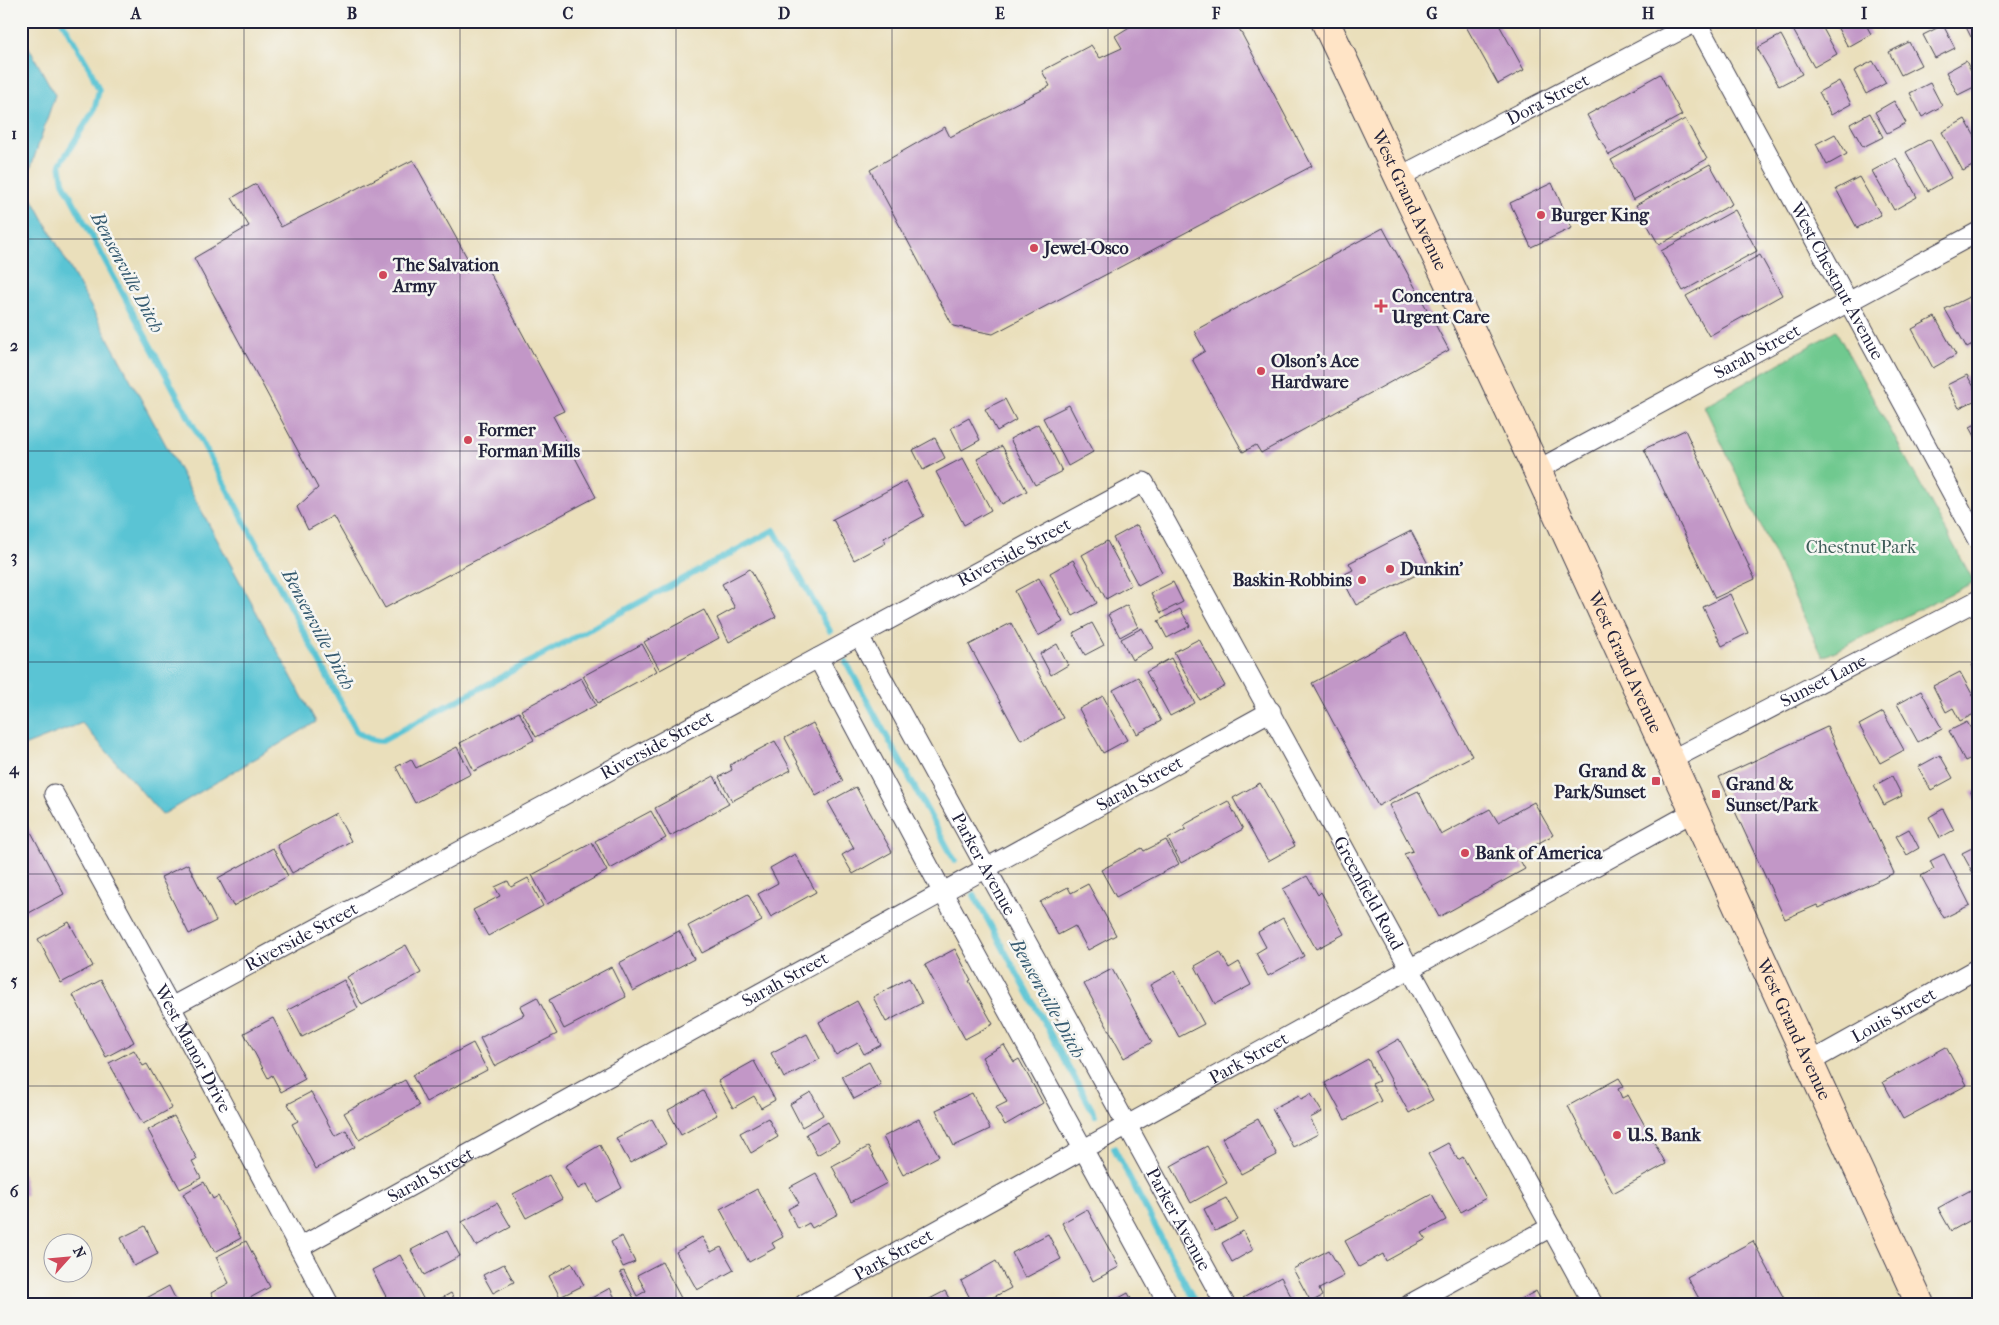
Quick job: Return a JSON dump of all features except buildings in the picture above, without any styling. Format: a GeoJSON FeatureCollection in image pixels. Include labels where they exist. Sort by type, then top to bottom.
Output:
{"type":"FeatureCollection","features":[{"type":"Feature","properties":{"kind":"main road","name":"West Grand Avenue"},"geometry":{"type":"LineString","coordinates":[[1325,21],[1397,178],[1537,470],[1920,1304]]}},
{"type":"Feature","properties":{"kind":"street","name":"Dora Street"},"geometry":{"type":"LineString","coordinates":[[1397,178],[1697,22]]}},
{"type":"Feature","properties":{"kind":"street","name":"West Chestnut Avenue"},"geometry":{"type":"LineString","coordinates":[[1697,22],[1978,541]]}},
{"type":"Feature","properties":{"kind":"street","name":"Sarah Street"},"geometry":{"type":"LineString","coordinates":[[1537,470],[1978,232]]}},
{"type":"Feature","properties":{"kind":"street","name":"Riverside Street"},"geometry":{"type":"LineString","coordinates":[[171,1007],[1144,482]]}},
{"type":"Feature","properties":{"kind":"street","name":"Greenfield Road"},"geometry":{"type":"LineString","coordinates":[[1144,482],[1271,711],[1593,1304]]}},
{"type":"Feature","properties":{"kind":"street","name":"Sunset Lane"},"geometry":{"type":"LineString","coordinates":[[1670,761],[1978,600]]}},
{"type":"Feature","properties":{"kind":"street","name":"Parker Avenue"},"geometry":{"type":"LineString","coordinates":[[859,636],[1224,1304]]}},
{"type":"Feature","properties":{"kind":"street"},"geometry":{"type":"LineString","coordinates":[[818,658],[942,891],[1168,1304]]}},
{"type":"Feature","properties":{"kind":"street","name":"Sarah Street"},"geometry":{"type":"LineString","coordinates":[[300,1247],[986,866],[1271,711]]}},
{"type":"Feature","properties":{"kind":"street","name":"West Manor Drive"},"geometry":{"type":"LineString","coordinates":[[54,794],[300,1247],[326,1303]]}},
{"type":"Feature","properties":{"kind":"street","name":"Park Street"},"geometry":{"type":"LineString","coordinates":[[804,1304],[1693,812]]}},
{"type":"Feature","properties":{"kind":"street","name":"Louis Street"},"geometry":{"type":"LineString","coordinates":[[1808,1063],[1978,968]]}},
{"type":"Feature","properties":{"kind":"street"},"geometry":{"type":"LineString","coordinates":[[1410,1304],[1551,1227]]}},
{"type":"Feature","properties":{"kind":"green space","name":"Chestnut Park"},"geometry":{"type":"Polygon","coordinates":[[[1836,331],[1974,582],[1823,657],[1704,406],[1836,331]]]}},
{"type":"Feature","properties":{"kind":"water"},"geometry":{"type":"Polygon","coordinates":[[[21,33],[55,95],[25,185],[316,722],[162,815],[82,723],[21,747],[21,33]]]}},
{"type":"Feature","properties":{"kind":"waterway","name":"Bensenville Ditch"},"geometry":{"type":"LineString","coordinates":[[62,21],[90,69],[99,90],[94,110],[60,164],[63,182],[357,732],[369,739],[382,741],[774,530],[830,631]]}},
{"type":"Feature","properties":{"kind":"waterway","name":"Bensenville Ditch"},"geometry":{"type":"LineString","coordinates":[[846,662],[955,861]]}},
{"type":"Feature","properties":{"kind":"waterway","name":"Bensenville Ditch"},"geometry":{"type":"LineString","coordinates":[[974,895],[1095,1115]]}},
{"type":"Feature","properties":{"kind":"waterway","name":"Bensenville Ditch"},"geometry":{"type":"LineString","coordinates":[[1114,1148],[1196,1304]]}},
{"type":"Feature","properties":{"kind":"place","name":"Burger King"},"geometry":{"type":"Point","coordinates":[1541,215]}},
{"type":"Feature","properties":{"kind":"place","name":"Jewel-Osco"},"geometry":{"type":"Point","coordinates":[1034,248]}},
{"type":"Feature","properties":{"kind":"place","name":"The Salvation Army"},"geometry":{"type":"Point","coordinates":[383,275]}},
{"type":"Feature","properties":{"kind":"place","name":"Concentra Urgent Care"},"geometry":{"type":"Point","coordinates":[1381,306]}},
{"type":"Feature","properties":{"kind":"place","name":"Olson's Ace Hardware"},"geometry":{"type":"Point","coordinates":[1261,371]}},
{"type":"Feature","properties":{"kind":"place","name":"Former Forman Mills"},"geometry":{"type":"Point","coordinates":[468,440]}},
{"type":"Feature","properties":{"kind":"place","name":"Dunkin'"},"geometry":{"type":"Point","coordinates":[1390,569]}},
{"type":"Feature","properties":{"kind":"place","name":"Baskin-Robbins"},"geometry":{"type":"Point","coordinates":[1362,580]}},
{"type":"Feature","properties":{"kind":"place","name":"Grand & Park/Sunset"},"geometry":{"type":"Point","coordinates":[1656,781]}},
{"type":"Feature","properties":{"kind":"place","name":"Grand & Sunset/Park"},"geometry":{"type":"Point","coordinates":[1716,794]}},
{"type":"Feature","properties":{"kind":"place","name":"Bank of America"},"geometry":{"type":"Point","coordinates":[1465,853]}},
{"type":"Feature","properties":{"kind":"place","name":"U.S. Bank"},"geometry":{"type":"Point","coordinates":[1617,1135]}}]}
